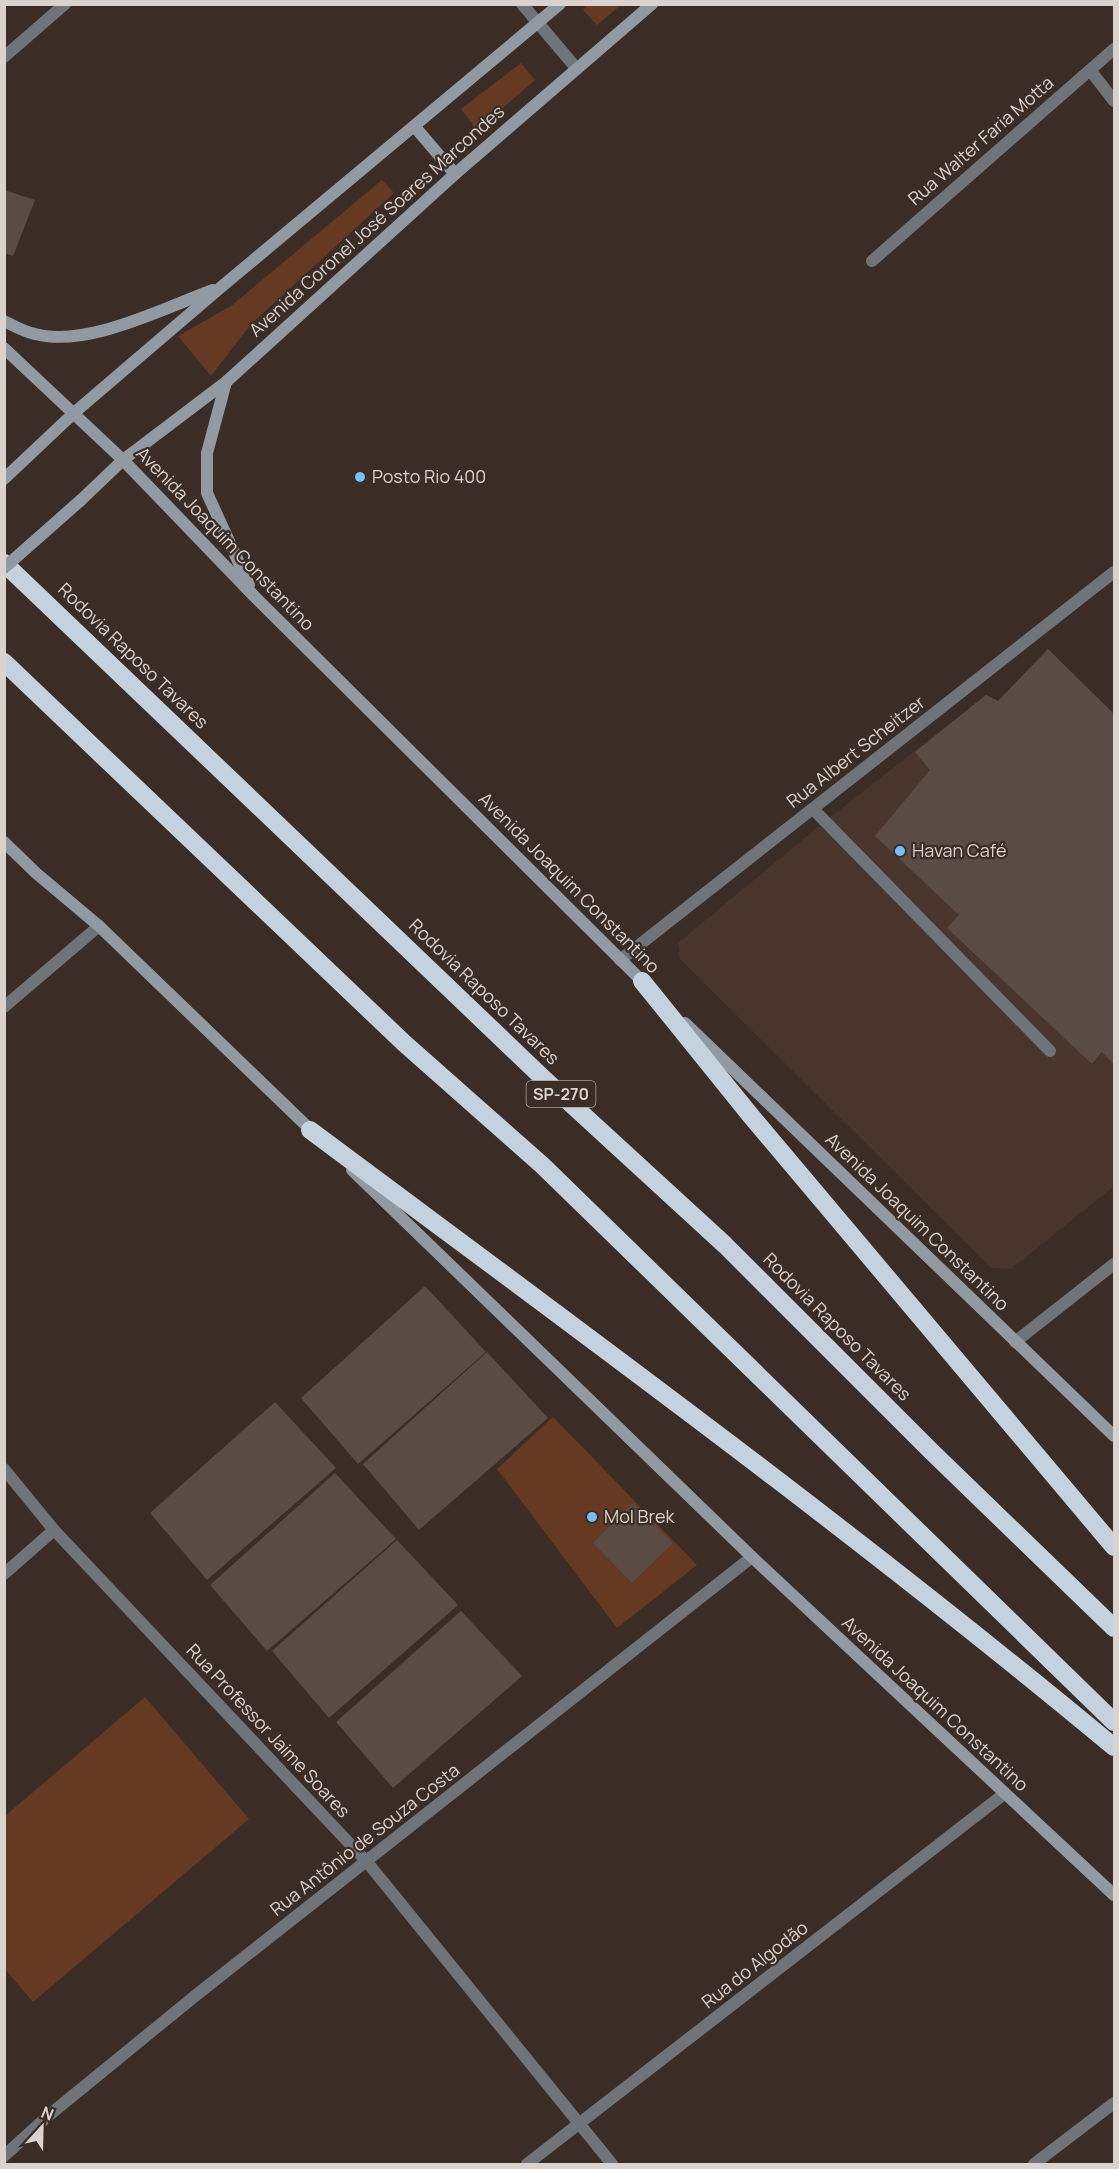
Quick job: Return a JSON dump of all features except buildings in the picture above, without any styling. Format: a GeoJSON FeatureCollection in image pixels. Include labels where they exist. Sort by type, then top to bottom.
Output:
{"type":"FeatureCollection","features":[{"type":"Feature","properties":{"kind":"highway","name":"Rodovia Raposo Tavares"},"geometry":{"type":"LineString","coordinates":[[4,562],[544,1079],[725,1245],[932,1452],[1114,1628]]}},
{"type":"Feature","properties":{"kind":"highway"},"geometry":{"type":"LineString","coordinates":[[4,662],[404,1043],[542,1165],[1114,1722]]}},
{"type":"Feature","properties":{"kind":"highway"},"geometry":{"type":"LineString","coordinates":[[642,981],[751,1116],[1114,1547]]}},
{"type":"Feature","properties":{"kind":"highway"},"geometry":{"type":"LineString","coordinates":[[310,1130],[648,1382],[880,1559],[1114,1747]]}},
{"type":"Feature","properties":{"kind":"main road"},"geometry":{"type":"LineString","coordinates":[[4,479],[75,412],[220,288],[560,4]]}},
{"type":"Feature","properties":{"kind":"main road","name":"Avenida Coronel José Soares Marcondes"},"geometry":{"type":"LineString","coordinates":[[4,568],[123,460],[226,382],[455,174],[652,4]]}},
{"type":"Feature","properties":{"kind":"main road"},"geometry":{"type":"LineString","coordinates":[[415,127],[455,174]]}},
{"type":"Feature","properties":{"kind":"main road"},"geometry":{"type":"LineString","coordinates":[[4,321],[35,334],[69,336],[100,331],[220,288]]}},
{"type":"Feature","properties":{"kind":"main road","name":"Avenida Joaquim Constantino"},"geometry":{"type":"LineString","coordinates":[[4,348],[75,412],[254,596],[620,960],[1114,1436]]}},
{"type":"Feature","properties":{"kind":"main road"},"geometry":{"type":"LineString","coordinates":[[226,382],[207,453],[207,494],[254,596]]}},
{"type":"Feature","properties":{"kind":"main road","name":"Avenida Joaquim Constantino"},"geometry":{"type":"LineString","coordinates":[[4,842],[36,873],[99,926],[752,1557],[1114,1895]]}},
{"type":"Feature","properties":{"kind":"street"},"geometry":{"type":"LineString","coordinates":[[4,57],[64,4]]}},
{"type":"Feature","properties":{"kind":"street"},"geometry":{"type":"LineString","coordinates":[[522,4],[577,69]]}},
{"type":"Feature","properties":{"kind":"street","name":"Rua Walter Faria Motta"},"geometry":{"type":"LineString","coordinates":[[872,261],[1114,49]]}},
{"type":"Feature","properties":{"kind":"street"},"geometry":{"type":"LineString","coordinates":[[1090,70],[1114,101]]}},
{"type":"Feature","properties":{"kind":"street","name":"Rua Albert Scheitzer"},"geometry":{"type":"LineString","coordinates":[[620,960],[1114,572]]}},
{"type":"Feature","properties":{"kind":"street"},"geometry":{"type":"LineString","coordinates":[[813,809],[1050,1051]]}},
{"type":"Feature","properties":{"kind":"street"},"geometry":{"type":"LineString","coordinates":[[4,1007],[99,926]]}},
{"type":"Feature","properties":{"kind":"street"},"geometry":{"type":"LineString","coordinates":[[1015,1342],[1114,1264]]}},
{"type":"Feature","properties":{"kind":"street","name":"Rua Professor Jaime Soares"},"geometry":{"type":"LineString","coordinates":[[4,1469],[54,1530],[367,1862],[612,2164]]}},
{"type":"Feature","properties":{"kind":"street"},"geometry":{"type":"LineString","coordinates":[[4,1574],[54,1530]]}},
{"type":"Feature","properties":{"kind":"street","name":"Rua Antônio de Souza Costa"},"geometry":{"type":"LineString","coordinates":[[4,2156],[48,2116],[159,2026],[752,1557]]}},
{"type":"Feature","properties":{"kind":"street","name":"Rua do Algodão"},"geometry":{"type":"LineString","coordinates":[[527,2164],[1004,1794]]}},
{"type":"Feature","properties":{"kind":"street"},"geometry":{"type":"LineString","coordinates":[[1034,2164],[1114,2103]]}},
{"type":"Feature","properties":{"kind":"shaded area"},"geometry":{"type":"Polygon","coordinates":[[[589,4],[621,5],[597,25],[583,10],[589,4]]]}},
{"type":"Feature","properties":{"kind":"shaded area"},"geometry":{"type":"Polygon","coordinates":[[[521,63],[535,80],[477,130],[461,109],[521,63]]]}},
{"type":"Feature","properties":{"kind":"shaded area"},"geometry":{"type":"Polygon","coordinates":[[[382,180],[394,193],[251,324],[211,376],[178,336],[231,306],[382,180]]]}},
{"type":"Feature","properties":{"kind":"shaded area"},"geometry":{"type":"Polygon","coordinates":[[[1048,649],[1114,714],[1114,1186],[1011,1269],[991,1268],[680,959],[678,943],[814,830],[986,695],[998,701],[1048,649]]]}},
{"type":"Feature","properties":{"kind":"shaded area","name":"Mol Brek"},"geometry":{"type":"Polygon","coordinates":[[[553,1417],[697,1565],[617,1628],[497,1469],[553,1417]]]}},
{"type":"Feature","properties":{"kind":"shaded area"},"geometry":{"type":"Polygon","coordinates":[[[145,1697],[249,1819],[33,2002],[5,1969],[5,1816],[145,1697]]]}},
{"type":"Feature","properties":{"kind":"place","name":"Posto Rio 400"},"geometry":{"type":"Point","coordinates":[360,477]}},
{"type":"Feature","properties":{"kind":"place","name":"Havan Café"},"geometry":{"type":"Point","coordinates":[900,851]}},
{"type":"Feature","properties":{"kind":"place","name":"Mol Brek"},"geometry":{"type":"Point","coordinates":[592,1517]}}]}
